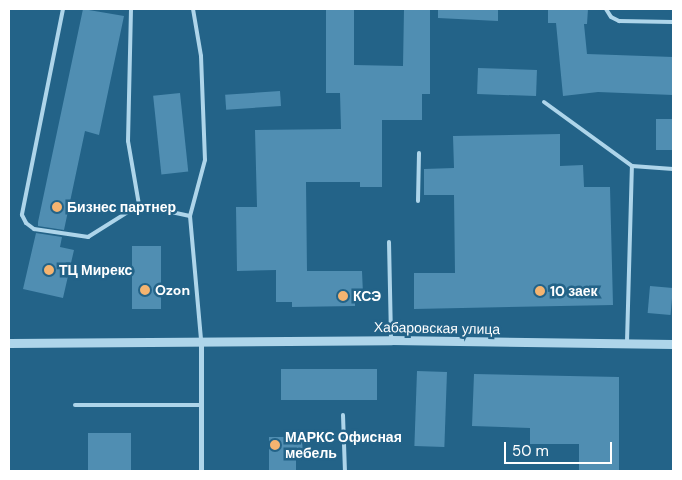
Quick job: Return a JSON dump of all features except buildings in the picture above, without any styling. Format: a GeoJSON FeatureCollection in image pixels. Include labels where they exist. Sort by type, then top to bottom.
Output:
{"type":"FeatureCollection","features":[{"type":"Feature","properties":{"kind":"street","name":"Хабаровская улица"},"geometry":{"type":"LineString","coordinates":[[9,343],[201,343],[391,340],[673,344]]}},
{"type":"Feature","properties":{"kind":"street"},"geometry":{"type":"LineString","coordinates":[[201,343],[201,471]]}},
{"type":"Feature","properties":{"kind":"lane"},"geometry":{"type":"LineString","coordinates":[[63,9],[22,215],[34,228],[88,237],[139,205],[190,216]]}},
{"type":"Feature","properties":{"kind":"lane"},"geometry":{"type":"LineString","coordinates":[[131,9],[128,141],[139,205]]}},
{"type":"Feature","properties":{"kind":"lane"},"geometry":{"type":"LineString","coordinates":[[194,9],[201,56],[206,160],[190,216],[201,343]]}},
{"type":"Feature","properties":{"kind":"lane"},"geometry":{"type":"LineString","coordinates":[[606,9],[619,21],[673,22]]}},
{"type":"Feature","properties":{"kind":"lane"},"geometry":{"type":"LineString","coordinates":[[544,102],[632,166],[673,169]]}},
{"type":"Feature","properties":{"kind":"lane"},"geometry":{"type":"LineString","coordinates":[[418,200],[419,153]]}},
{"type":"Feature","properties":{"kind":"lane"},"geometry":{"type":"LineString","coordinates":[[627,344],[632,166]]}},
{"type":"Feature","properties":{"kind":"lane"},"geometry":{"type":"LineString","coordinates":[[389,242],[391,340]]}},
{"type":"Feature","properties":{"kind":"lane"},"geometry":{"type":"LineString","coordinates":[[75,405],[201,405]]}},
{"type":"Feature","properties":{"kind":"lane"},"geometry":{"type":"LineString","coordinates":[[343,416],[345,471]]}},
{"type":"Feature","properties":{"kind":"place","name":"Бизнес партнер"},"geometry":{"type":"Point","coordinates":[57,207]}},
{"type":"Feature","properties":{"kind":"place","name":"ТЦ Мирекс"},"geometry":{"type":"Point","coordinates":[49,270]}},
{"type":"Feature","properties":{"kind":"place","name":"Ozon"},"geometry":{"type":"Point","coordinates":[145,290]}},
{"type":"Feature","properties":{"kind":"place","name":"10 заек"},"geometry":{"type":"Point","coordinates":[540,291]}},
{"type":"Feature","properties":{"kind":"place","name":"КСЭ"},"geometry":{"type":"Point","coordinates":[343,296]}},
{"type":"Feature","properties":{"kind":"place","name":"МАРКС Офисная мебель"},"geometry":{"type":"Point","coordinates":[275,445]}}]}
